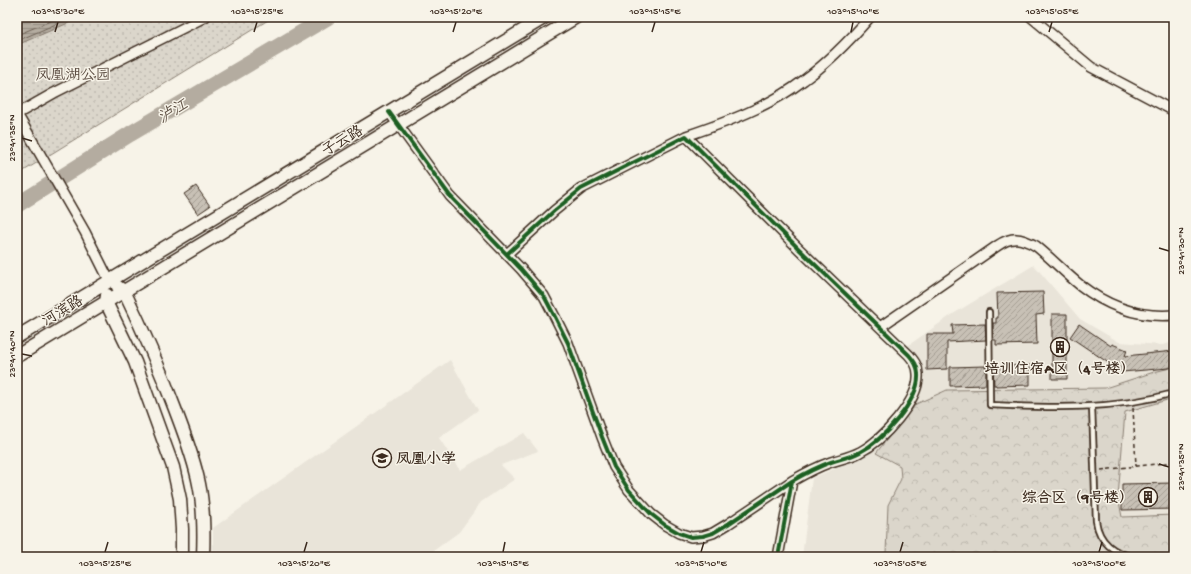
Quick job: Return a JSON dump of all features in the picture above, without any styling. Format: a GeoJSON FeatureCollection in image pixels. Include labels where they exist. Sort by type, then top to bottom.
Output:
{"type":"FeatureCollection","features":[{"type":"Feature","properties":{"kind":"main road","name":"子云路"},"geometry":{"type":"LineString","coordinates":[[109,280],[545,17]]}},
{"type":"Feature","properties":{"kind":"main road","name":"子云路"},"geometry":{"type":"LineString","coordinates":[[124,291],[576,17]]}},
{"type":"Feature","properties":{"kind":"main road"},"geometry":{"type":"LineString","coordinates":[[182,557],[180,499],[173,467],[134,362],[106,302],[109,280],[124,291],[154,354],[183,431],[193,462],[201,497],[203,557]]}},
{"type":"Feature","properties":{"kind":"main road","name":"河滨路"},"geometry":{"type":"LineString","coordinates":[[17,337],[109,280]]}},
{"type":"Feature","properties":{"kind":"main road","name":"河滨路"},"geometry":{"type":"LineString","coordinates":[[17,356],[124,291]]}},
{"type":"Feature","properties":{"kind":"street"},"geometry":{"type":"LineString","coordinates":[[109,280],[85,232],[17,114],[54,93],[205,17]]}},
{"type":"Feature","properties":{"kind":"street"},"geometry":{"type":"LineString","coordinates":[[507,254],[554,211],[581,189],[686,136],[738,117],[768,103],[793,88],[830,59],[870,17]]}},
{"type":"Feature","properties":{"kind":"street"},"geometry":{"type":"LineString","coordinates":[[1031,17],[1091,67],[1174,111]]}},
{"type":"Feature","properties":{"kind":"street"},"geometry":{"type":"LineString","coordinates":[[389,112],[450,196],[507,254],[544,296],[556,317],[570,350],[609,455],[621,479],[639,502],[659,521],[672,530],[685,536],[698,537],[708,535],[728,524],[792,481],[818,467],[854,455],[868,447],[889,429],[912,397],[918,381],[917,368],[909,355],[795,245],[686,136]]}},
{"type":"Feature","properties":{"kind":"street"},"geometry":{"type":"LineString","coordinates":[[880,327],[996,246],[1005,241],[1016,238],[1036,246],[1079,284],[1103,300],[1132,312],[1155,316],[1174,315]]}},
{"type":"Feature","properties":{"kind":"street"},"geometry":{"type":"LineString","coordinates":[[778,557],[792,481]]}},
{"type":"Feature","properties":{"kind":"lane"},"geometry":{"type":"LineString","coordinates":[[989,312],[990,405],[1055,407],[1092,406],[1133,402],[1174,393]]}},
{"type":"Feature","properties":{"kind":"lane"},"geometry":{"type":"LineString","coordinates":[[1092,406],[1096,521],[1099,534],[1114,550],[1122,554],[1135,557]]}},
{"type":"Feature","properties":{"kind":"path"},"geometry":{"type":"LineString","coordinates":[[1133,402],[1136,466]]}},
{"type":"Feature","properties":{"kind":"path"},"geometry":{"type":"LineString","coordinates":[[1095,471],[1174,462]]}},
{"type":"Feature","properties":{"kind":"shaded area"},"geometry":{"type":"Polygon","coordinates":[[[1034,265],[1080,319],[1119,342],[1162,345],[1174,342],[1174,557],[802,557],[812,478],[867,455],[899,422],[921,380],[906,347],[953,314],[1034,265]]]}},
{"type":"Feature","properties":{"kind":"shaded area","name":"凤凰小学"},"geometry":{"type":"Polygon","coordinates":[[[450,360],[478,410],[439,438],[460,470],[524,433],[538,451],[501,465],[515,479],[481,502],[459,532],[425,557],[213,557],[213,528],[450,360]]]}},
{"type":"Feature","properties":{"kind":"green space","name":"凤凰湖公园"},"geometry":{"type":"Polygon","coordinates":[[[17,17],[273,17],[17,175],[17,17]]]}},
{"type":"Feature","properties":{"kind":"green space"},"geometry":{"type":"Polygon","coordinates":[[[1174,367],[1174,398],[1125,412],[1118,497],[1122,517],[1174,515],[1174,557],[883,557],[886,553],[888,505],[901,479],[900,466],[876,453],[916,404],[947,390],[1105,388],[1174,367]]]}},
{"type":"Feature","properties":{"kind":"water"},"geometry":{"type":"Polygon","coordinates":[[[17,17],[79,17],[17,45],[17,17]]]}},
{"type":"Feature","properties":{"kind":"building"},"geometry":{"type":"Polygon","coordinates":[[[196,186],[210,206],[198,214],[184,194],[196,186]]]}},
{"type":"Feature","properties":{"kind":"building"},"geometry":{"type":"Polygon","coordinates":[[[1043,292],[1044,314],[1036,315],[1037,344],[996,345],[996,340],[993,340],[993,323],[996,323],[996,318],[998,318],[997,293],[1043,292]]]}},
{"type":"Feature","properties":{"kind":"building","name":"培训住宿A区（4号楼）"},"geometry":{"type":"Polygon","coordinates":[[[1052,314],[1067,314],[1067,379],[1052,379],[1052,314]]]}},
{"type":"Feature","properties":{"kind":"building"},"geometry":{"type":"Polygon","coordinates":[[[985,324],[986,340],[947,342],[947,369],[927,370],[927,334],[953,334],[952,325],[985,324]]]}},
{"type":"Feature","properties":{"kind":"building"},"geometry":{"type":"Polygon","coordinates":[[[1079,324],[1111,346],[1112,344],[1127,350],[1125,356],[1174,351],[1174,366],[1169,368],[1122,372],[1070,337],[1079,324]]]}},
{"type":"Feature","properties":{"kind":"building"},"geometry":{"type":"Polygon","coordinates":[[[1030,365],[1030,385],[994,385],[993,366],[1030,365]]]}},
{"type":"Feature","properties":{"kind":"building"},"geometry":{"type":"Polygon","coordinates":[[[986,366],[986,385],[950,386],[950,367],[986,366]]]}},
{"type":"Feature","properties":{"kind":"building","name":"综合区（9号楼）"},"geometry":{"type":"Polygon","coordinates":[[[1174,483],[1174,509],[1122,510],[1122,484],[1174,483]]]}},
{"type":"Feature","properties":{"kind":"waterway","name":"泸江"},"geometry":{"type":"LineString","coordinates":[[17,205],[130,134],[328,17]]}},
{"type":"Feature","properties":{"kind":"cycle path"},"geometry":{"type":"LineString","coordinates":[[389,112],[450,196],[521,269],[544,296],[568,343],[614,467],[629,490],[651,514],[665,525],[679,533],[691,537],[713,533],[792,481],[778,557]]}},
{"type":"Feature","properties":{"kind":"cycle path"},"geometry":{"type":"LineString","coordinates":[[507,254],[554,211],[581,189],[686,136],[800,250],[909,355],[917,368],[917,384],[913,396],[898,419],[879,439],[857,454],[821,466],[792,481]]}},
{"type":"Feature","properties":{"kind":"place","name":"培训住宿A区（4号楼）"},"geometry":{"type":"Point","coordinates":[1060,347]}},
{"type":"Feature","properties":{"kind":"place","name":"凤凰小学"},"geometry":{"type":"Point","coordinates":[382,458]}},
{"type":"Feature","properties":{"kind":"place","name":"综合区（9号楼）"},"geometry":{"type":"Point","coordinates":[1148,497]}}]}
